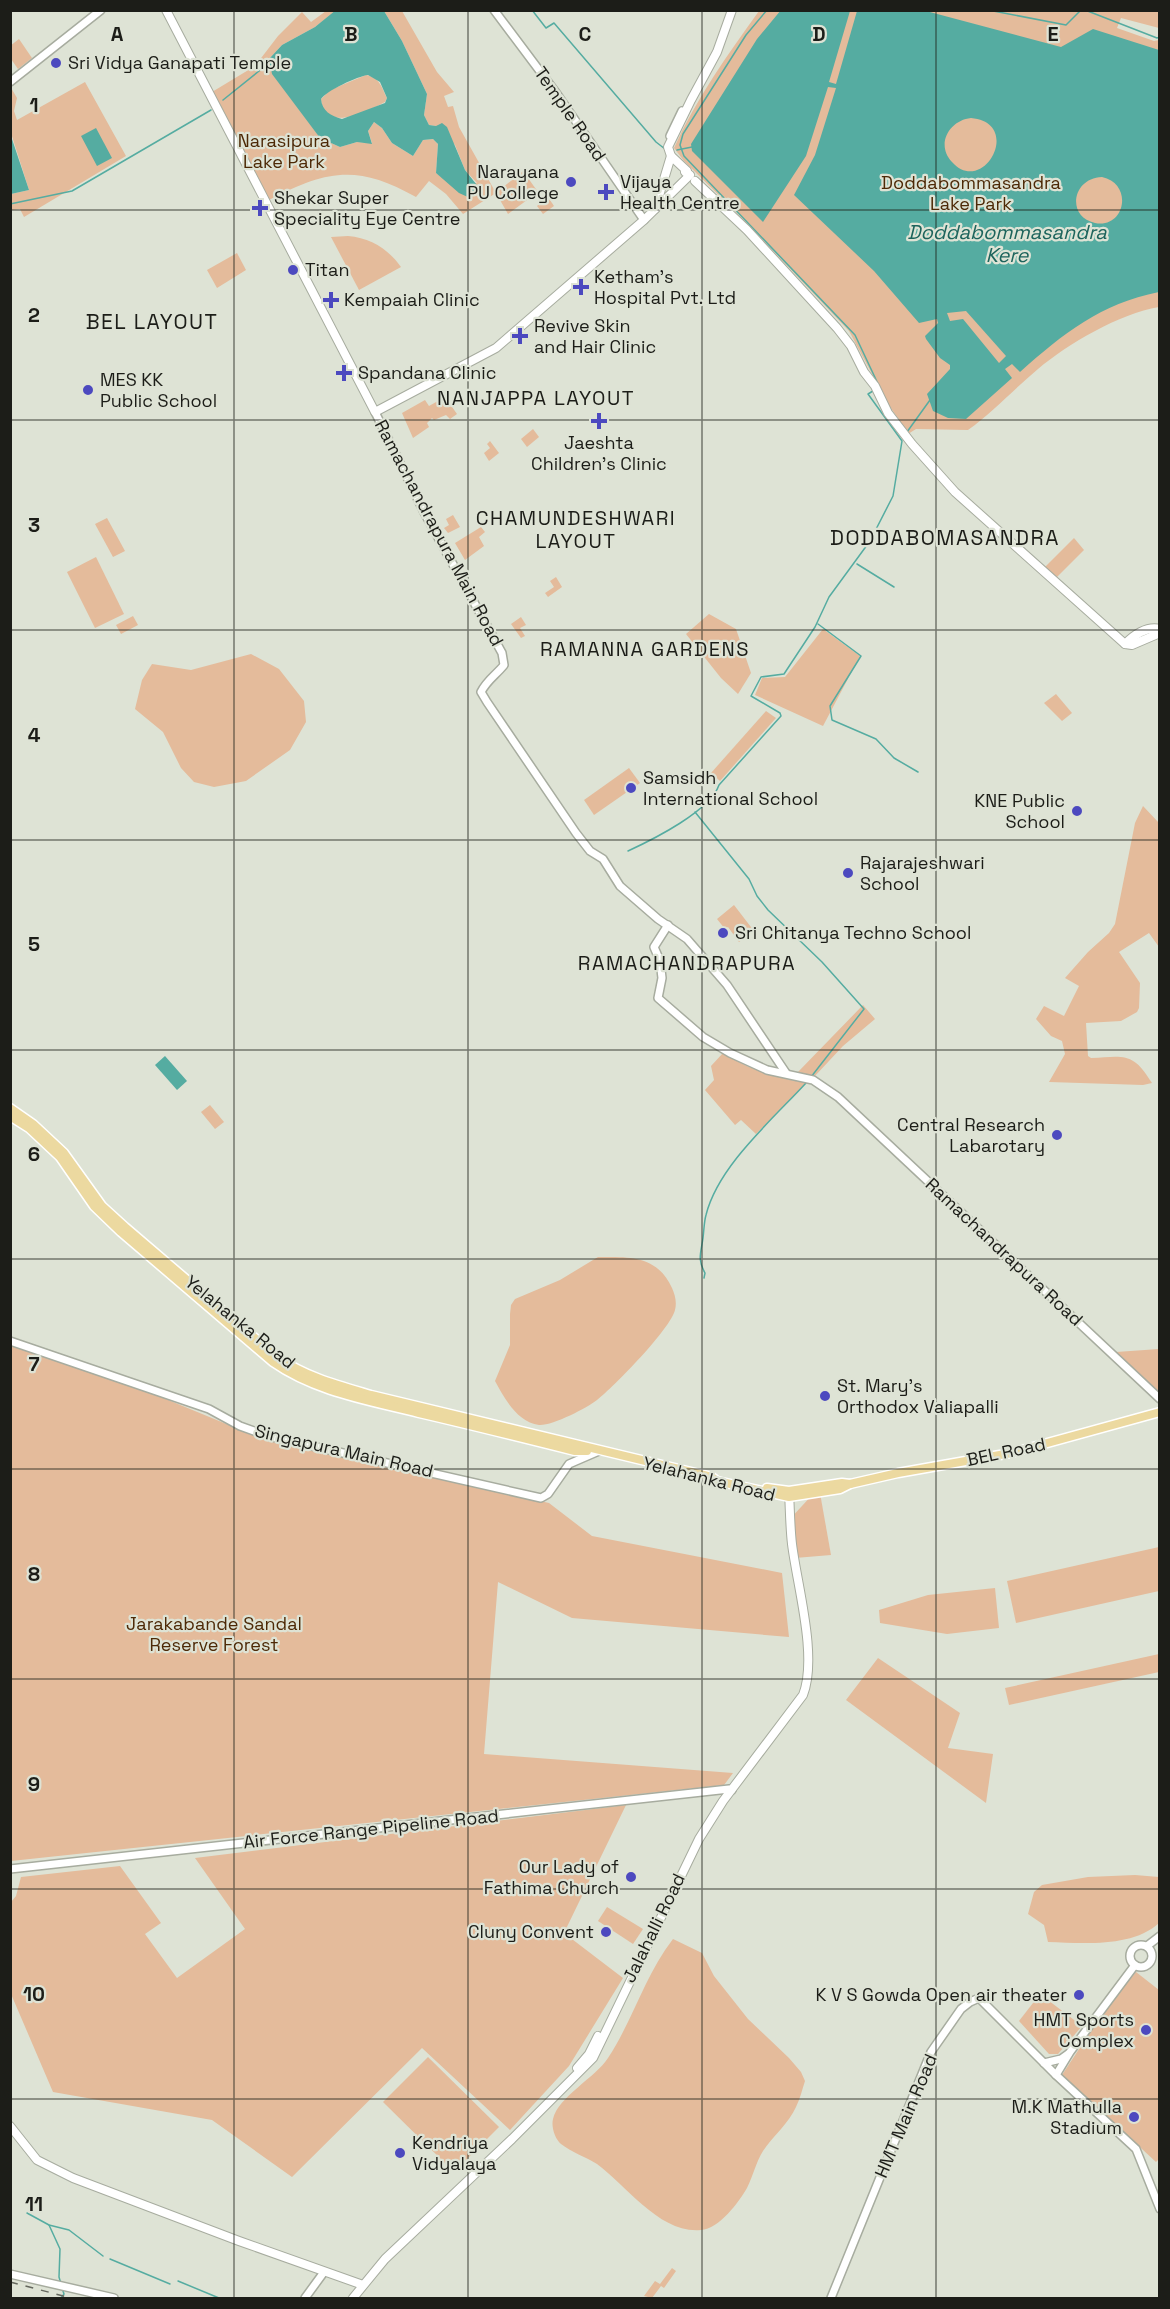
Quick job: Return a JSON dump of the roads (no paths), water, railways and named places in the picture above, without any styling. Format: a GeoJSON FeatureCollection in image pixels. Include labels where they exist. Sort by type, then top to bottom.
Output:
{"type":"FeatureCollection","features":[{"type":"Feature","properties":{"kind":"main road"},"geometry":{"type":"LineString","coordinates":[[166,10],[375,412],[496,348],[644,220],[690,176]]}},
{"type":"Feature","properties":{"kind":"main road"},"geometry":{"type":"LineString","coordinates":[[732,10],[717,52],[668,147],[673,158],[807,293],[837,328],[851,346],[888,413],[955,492],[1125,644],[1132,636],[1149,629],[1160,631]]}},
{"type":"Feature","properties":{"kind":"main road"},"geometry":{"type":"LineString","coordinates":[[654,210],[673,158]]}},
{"type":"Feature","properties":{"kind":"main road","name":"Yelahanka Road"},"geometry":{"type":"LineString","coordinates":[[10,1108],[33,1124],[64,1153],[102,1206],[277,1357],[294,1369],[320,1381],[472,1423]]}},
{"type":"Feature","properties":{"kind":"main road","name":"Yelahanka Road"},"geometry":{"type":"LineString","coordinates":[[10,1116],[29,1128],[60,1157],[94,1206],[114,1226],[273,1362],[291,1374],[318,1387],[711,1477]]}},
{"type":"Feature","properties":{"kind":"main road","name":"BEL Road"},"geometry":{"type":"LineString","coordinates":[[711,1477],[719,1476],[787,1494],[840,1489],[850,1484],[898,1473],[1011,1453],[1160,1412]]}},
{"type":"Feature","properties":{"kind":"main road","name":"Jalahalli Road"},"geometry":{"type":"LineString","coordinates":[[353,2298],[385,2259],[443,2206],[588,2064],[597,2051],[608,2021],[687,1861],[711,1819],[730,1789],[803,1695],[807,1683],[808,1649],[787,1494]]}},
{"type":"Feature","properties":{"kind":"main road"},"geometry":{"type":"LineString","coordinates":[[10,2126],[42,2163],[83,2182],[363,2285]]}},
{"type":"Feature","properties":{"kind":"street"},"geometry":{"type":"LineString","coordinates":[[10,82],[101,10]]}},
{"type":"Feature","properties":{"kind":"street","name":"Temple Road"},"geometry":{"type":"LineString","coordinates":[[496,13],[557,94],[644,220]]}},
{"type":"Feature","properties":{"kind":"street","name":"Ramachandrapura Main Road"},"geometry":{"type":"LineString","coordinates":[[375,412],[424,512],[502,653],[504,665],[497,675],[486,682],[481,692],[590,851],[603,859],[620,886],[687,939],[727,985],[786,1073]]}},
{"type":"Feature","properties":{"kind":"street","name":"Ramachandrapura Road"},"geometry":{"type":"LineString","coordinates":[[668,925],[654,947],[660,961],[662,978],[658,998],[703,1036],[730,1053],[767,1070],[813,1080],[838,1097],[1160,1399]]}},
{"type":"Feature","properties":{"kind":"street","name":"Singapura Main Road"},"geometry":{"type":"LineString","coordinates":[[10,1341],[209,1409],[240,1426],[268,1436],[541,1498],[548,1494],[569,1464],[599,1451]]}},
{"type":"Feature","properties":{"kind":"street","name":"Air Force Range Pipeline Road"},"geometry":{"type":"LineString","coordinates":[[10,1869],[730,1789]]}},
{"type":"Feature","properties":{"kind":"street"},"geometry":{"type":"LineString","coordinates":[[1147,1946],[1152,1953],[1152,1960],[1146,1966],[1135,1965],[1131,1960],[1132,1950],[1137,1945],[1147,1946],[1160,1936]]}},
{"type":"Feature","properties":{"kind":"street"},"geometry":{"type":"LineString","coordinates":[[1056,2075],[1070,2052],[1135,1965]]}},
{"type":"Feature","properties":{"kind":"street","name":"HMT Main Road"},"geometry":{"type":"LineString","coordinates":[[831,2298],[931,2052],[961,2009],[979,1998],[1056,2075],[1136,2149],[1160,2209]]}},
{"type":"Feature","properties":{"kind":"street"},"geometry":{"type":"LineString","coordinates":[[1044,2063],[1061,2059],[1070,2052]]}},
{"type":"Feature","properties":{"kind":"street"},"geometry":{"type":"LineString","coordinates":[[305,2298],[324,2272]]}},
{"type":"Feature","properties":{"kind":"street"},"geometry":{"type":"LineString","coordinates":[[10,2274],[114,2298]]}},
{"type":"Feature","properties":{"kind":"water"},"geometry":{"type":"Polygon","coordinates":[[[336,10],[384,11],[402,41],[427,94],[424,115],[429,125],[436,126],[442,123],[447,127],[465,170],[480,189],[470,198],[459,193],[436,173],[438,144],[433,139],[423,140],[413,156],[392,143],[382,128],[374,122],[368,131],[372,144],[357,142],[340,147],[320,138],[272,74],[269,59],[282,45],[315,27],[336,10]],[[368,75],[350,81],[324,96],[321,99],[323,107],[331,115],[342,119],[385,103],[387,98],[380,82],[368,75]]]}},
{"type":"Feature","properties":{"kind":"water","name":"Doddabommasandra Kere"},"geometry":{"type":"Polygon","coordinates":[[[781,10],[850,11],[829,82],[836,84],[857,11],[926,11],[1061,47],[1093,29],[1159,50],[1159,292],[1138,297],[1101,312],[1068,333],[1020,372],[1012,364],[1005,369],[1012,378],[966,419],[948,418],[933,411],[927,394],[950,369],[950,365],[940,358],[925,336],[938,323],[937,319],[919,323],[874,271],[794,195],[815,155],[836,88],[828,87],[806,156],[763,222],[692,151],[691,144],[757,39],[781,10]],[[971,118],[951,128],[947,134],[945,148],[952,162],[964,170],[975,171],[986,165],[993,155],[996,143],[995,132],[987,123],[971,118]],[[1102,177],[1092,179],[1079,190],[1076,198],[1077,206],[1086,219],[1095,223],[1105,223],[1119,213],[1122,196],[1119,188],[1112,181],[1102,177]],[[966,311],[947,313],[950,321],[963,319],[999,363],[1006,356],[966,311]]]}},
{"type":"Feature","properties":{"kind":"water"},"geometry":{"type":"Polygon","coordinates":[[[96,128],[112,158],[97,166],[81,136],[96,128]]]}},
{"type":"Feature","properties":{"kind":"water"},"geometry":{"type":"Polygon","coordinates":[[[10,133],[29,190],[11,194],[10,194],[10,133]]]}},
{"type":"Feature","properties":{"kind":"water"},"geometry":{"type":"Polygon","coordinates":[[[165,1056],[187,1081],[177,1090],[155,1065],[165,1056]]]}},
{"type":"Feature","properties":{"kind":"waterway"},"geometry":{"type":"LineString","coordinates":[[499,14],[504,10]]}},
{"type":"Feature","properties":{"kind":"waterway"},"geometry":{"type":"LineString","coordinates":[[532,10],[546,28],[554,23],[656,142],[665,149]]}},
{"type":"Feature","properties":{"kind":"waterway"},"geometry":{"type":"LineString","coordinates":[[767,10],[746,35],[683,134],[680,145],[684,156],[855,335],[879,386]]}},
{"type":"Feature","properties":{"kind":"waterway"},"geometry":{"type":"LineString","coordinates":[[988,10],[1066,25],[1081,10]]}},
{"type":"Feature","properties":{"kind":"waterway"},"geometry":{"type":"LineString","coordinates":[[1085,10],[1157,38],[1160,37]]}},
{"type":"Feature","properties":{"kind":"waterway"},"geometry":{"type":"LineString","coordinates":[[223,100],[269,63]]}},
{"type":"Feature","properties":{"kind":"waterway"},"geometry":{"type":"LineString","coordinates":[[10,204],[72,191],[211,110]]}},
{"type":"Feature","properties":{"kind":"waterway"},"geometry":{"type":"LineString","coordinates":[[677,150],[692,147]]}},
{"type":"Feature","properties":{"kind":"waterway"},"geometry":{"type":"LineString","coordinates":[[628,851],[680,823],[705,805],[719,785],[781,716],[780,713],[751,696],[761,677],[784,674],[815,627],[829,597],[870,541],[893,496],[902,441],[868,394],[873,391]]}},
{"type":"Feature","properties":{"kind":"waterway"},"geometry":{"type":"LineString","coordinates":[[907,432],[930,400]]}},
{"type":"Feature","properties":{"kind":"waterway"},"geometry":{"type":"LineString","coordinates":[[857,564],[894,587]]}},
{"type":"Feature","properties":{"kind":"waterway"},"geometry":{"type":"LineString","coordinates":[[818,624],[861,656],[830,706],[832,720],[876,739],[894,758],[918,772]]}},
{"type":"Feature","properties":{"kind":"waterway"},"geometry":{"type":"LineString","coordinates":[[695,812],[749,879],[757,896],[768,910],[822,962],[864,1009],[811,1077]]}},
{"type":"Feature","properties":{"kind":"waterway"},"geometry":{"type":"LineString","coordinates":[[704,1278],[705,1273],[700,1260],[705,1218],[712,1197],[734,1161],[748,1144],[806,1083]]}},
{"type":"Feature","properties":{"kind":"waterway"},"geometry":{"type":"LineString","coordinates":[[27,2213],[49,2225],[69,2230],[103,2256]]}},
{"type":"Feature","properties":{"kind":"waterway"},"geometry":{"type":"LineString","coordinates":[[49,2225],[60,2249],[61,2284]]}},
{"type":"Feature","properties":{"kind":"waterway"},"geometry":{"type":"LineString","coordinates":[[110,2259],[170,2284]]}},
{"type":"Feature","properties":{"kind":"waterway"},"geometry":{"type":"LineString","coordinates":[[178,2281],[219,2298]]}},
{"type":"Feature","properties":{"kind":"waterway"},"geometry":{"type":"LineString","coordinates":[[61,2298],[64,2294],[62,2288]]}},
{"type":"Feature","properties":{"kind":"railway"},"geometry":{"type":"LineString","coordinates":[[10,2282],[71,2298]]}},
{"type":"Feature","properties":{"kind":"place","name":"Sri Vidya Ganapati Temple"},"geometry":{"type":"Point","coordinates":[56,63]}},
{"type":"Feature","properties":{"kind":"place","name":"Narayana PU College"},"geometry":{"type":"Point","coordinates":[571,182]}},
{"type":"Feature","properties":{"kind":"place","name":"Vijaya Health Centre"},"geometry":{"type":"Point","coordinates":[606,192]}},
{"type":"Feature","properties":{"kind":"place","name":"Shekar Super Speciality Eye Centre"},"geometry":{"type":"Point","coordinates":[260,208]}},
{"type":"Feature","properties":{"kind":"place","name":"Titan"},"geometry":{"type":"Point","coordinates":[293,270]}},
{"type":"Feature","properties":{"kind":"place","name":"Ketham's Hospital Pvt. Ltd"},"geometry":{"type":"Point","coordinates":[581,287]}},
{"type":"Feature","properties":{"kind":"place","name":"Kempaiah Clinic"},"geometry":{"type":"Point","coordinates":[331,300]}},
{"type":"Feature","properties":{"kind":"place","name":"Revive Skin and Hair Clinic"},"geometry":{"type":"Point","coordinates":[520,336]}},
{"type":"Feature","properties":{"kind":"place","name":"Spandana Clinic"},"geometry":{"type":"Point","coordinates":[344,373]}},
{"type":"Feature","properties":{"kind":"place","name":"MES KK Public School"},"geometry":{"type":"Point","coordinates":[88,390]}},
{"type":"Feature","properties":{"kind":"place","name":"Jaeshta Children's Clinic"},"geometry":{"type":"Point","coordinates":[599,421]}},
{"type":"Feature","properties":{"kind":"place","name":"Samsidh International School"},"geometry":{"type":"Point","coordinates":[631,788]}},
{"type":"Feature","properties":{"kind":"place","name":"KNE Public School"},"geometry":{"type":"Point","coordinates":[1077,811]}},
{"type":"Feature","properties":{"kind":"place","name":"Rajarajeshwari School"},"geometry":{"type":"Point","coordinates":[848,873]}},
{"type":"Feature","properties":{"kind":"place","name":"Sri Chitanya Techno School"},"geometry":{"type":"Point","coordinates":[723,933]}},
{"type":"Feature","properties":{"kind":"place","name":"Central Research Labarotary"},"geometry":{"type":"Point","coordinates":[1057,1135]}},
{"type":"Feature","properties":{"kind":"place","name":"St. Mary's Orthodox Valiapalli"},"geometry":{"type":"Point","coordinates":[825,1396]}},
{"type":"Feature","properties":{"kind":"place","name":"Our Lady of Fathima Church"},"geometry":{"type":"Point","coordinates":[631,1877]}},
{"type":"Feature","properties":{"kind":"place","name":"Cluny Convent"},"geometry":{"type":"Point","coordinates":[606,1932]}},
{"type":"Feature","properties":{"kind":"place","name":"K V S Gowda Open air theater"},"geometry":{"type":"Point","coordinates":[1079,1995]}},
{"type":"Feature","properties":{"kind":"place","name":"HMT Sports Complex"},"geometry":{"type":"Point","coordinates":[1146,2030]}},
{"type":"Feature","properties":{"kind":"place","name":"M.K Mathulla Stadium"},"geometry":{"type":"Point","coordinates":[1134,2117]}},
{"type":"Feature","properties":{"kind":"place","name":"Kendriya Vidyalaya"},"geometry":{"type":"Point","coordinates":[400,2153]}},
{"type":"Feature","properties":{"kind":"district","name":"BEL LAYOUT"},"geometry":{"type":"Point","coordinates":[152,322]}},
{"type":"Feature","properties":{"kind":"district","name":"NANJAPPA LAYOUT"},"geometry":{"type":"Point","coordinates":[536,398]}},
{"type":"Feature","properties":{"kind":"district","name":"CHAMUNDESHWARI LAYOUT"},"geometry":{"type":"Point","coordinates":[576,530]}},
{"type":"Feature","properties":{"kind":"district","name":"DODDABOMASANDRA"},"geometry":{"type":"Point","coordinates":[945,538]}},
{"type":"Feature","properties":{"kind":"district","name":"RAMANNA GARDENS"},"geometry":{"type":"Point","coordinates":[645,649]}},
{"type":"Feature","properties":{"kind":"district","name":"RAMACHANDRAPURA"},"geometry":{"type":"Point","coordinates":[687,963]}},
{"type":"Feature","properties":{"kind":"park label","name":"Narasipura Lake Park"},"geometry":{"type":"Point","coordinates":[284,151]}},
{"type":"Feature","properties":{"kind":"park label","name":"Doddabommasandra Lake Park"},"geometry":{"type":"Point","coordinates":[971,193]}},
{"type":"Feature","properties":{"kind":"park label","name":"Jarakabande Sandal Reserve Forest"},"geometry":{"type":"Point","coordinates":[214,1634]}}]}
